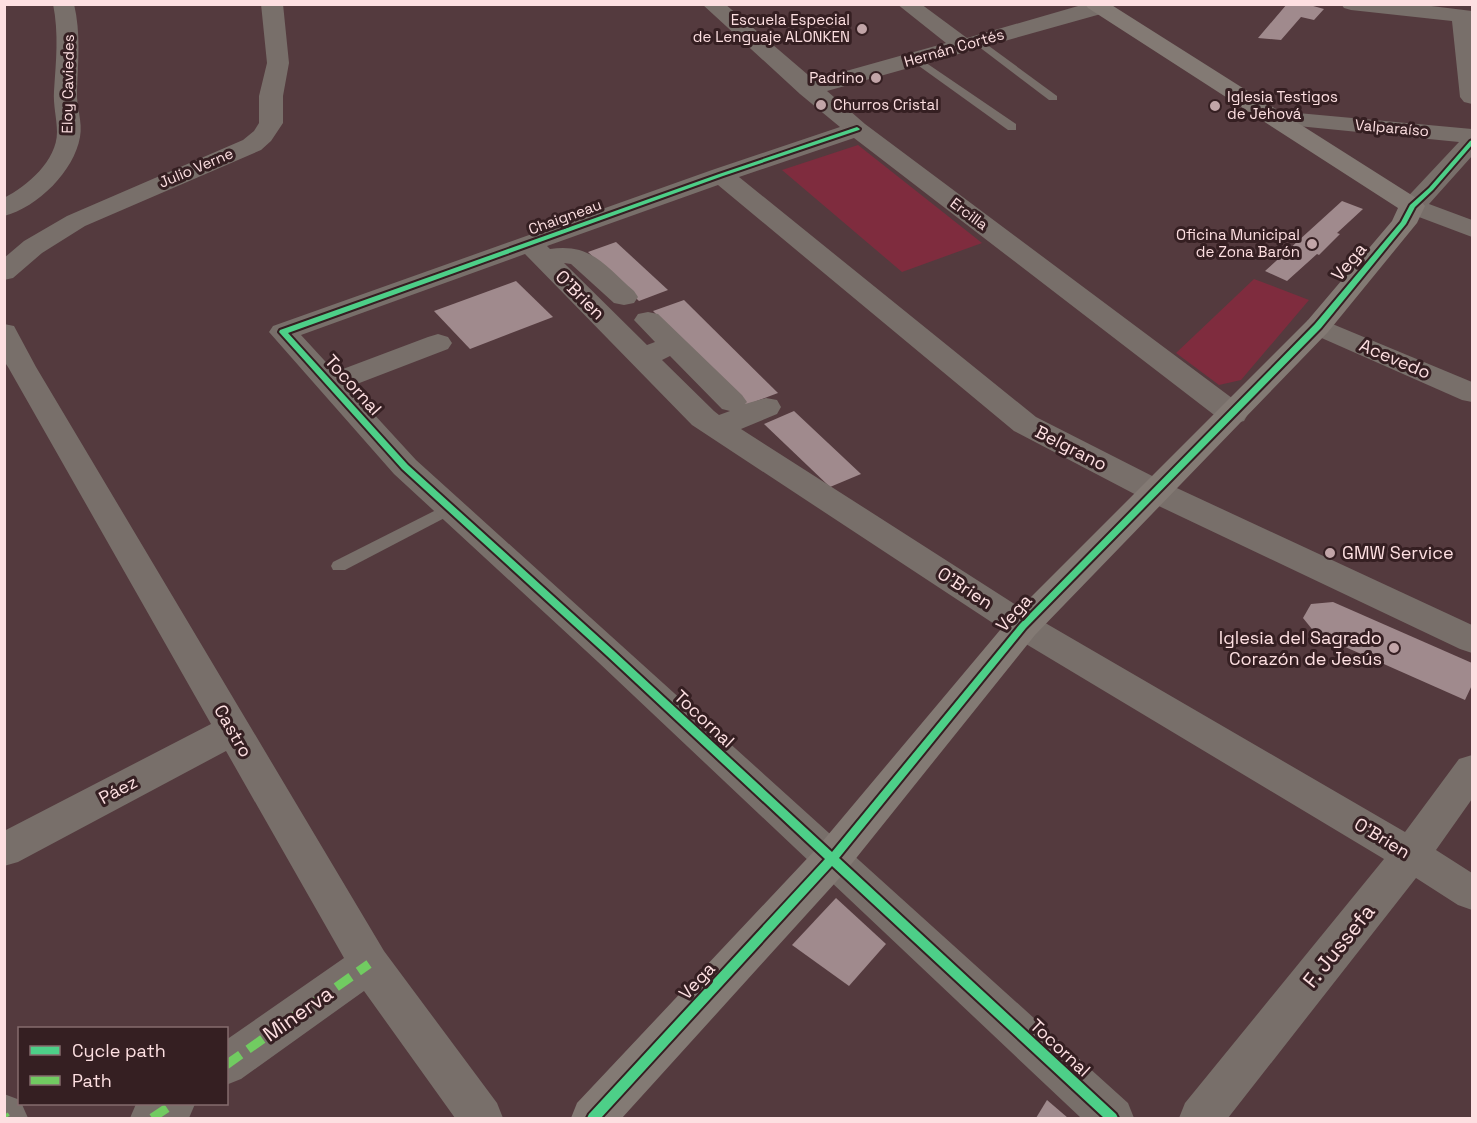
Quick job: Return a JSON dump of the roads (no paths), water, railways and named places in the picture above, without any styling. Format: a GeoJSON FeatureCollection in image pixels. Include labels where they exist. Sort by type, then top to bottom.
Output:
{"type":"FeatureCollection","features":[{"type":"Feature","properties":{"kind":"street","name":"Eloy Caviedes"},"geometry":{"type":"LineString","coordinates":[[4,208],[29,195],[45,180],[63,153],[69,135],[65,97],[69,29],[63,4]]}},
{"type":"Feature","properties":{"kind":"street","name":"Julio Verne"},"geometry":{"type":"LineString","coordinates":[[8,268],[33,247],[76,221],[252,145],[263,136],[271,123],[271,96],[278,63],[272,4]]}},
{"type":"Feature","properties":{"kind":"street","name":"Ercilla"},"geometry":{"type":"LineString","coordinates":[[712,4],[857,129],[1233,414]]}},
{"type":"Feature","properties":{"kind":"street"},"geometry":{"type":"LineString","coordinates":[[907,4],[971,43]]}},
{"type":"Feature","properties":{"kind":"street"},"geometry":{"type":"LineString","coordinates":[[1351,4],[1467,17],[1473,97]]}},
{"type":"Feature","properties":{"kind":"street","name":"Hernán Cortés"},"geometry":{"type":"LineString","coordinates":[[808,89],[1097,6]]}},
{"type":"Feature","properties":{"kind":"street"},"geometry":{"type":"LineString","coordinates":[[1097,6],[1412,206],[1473,229]]}},
{"type":"Feature","properties":{"kind":"street","name":"Valparaíso"},"geometry":{"type":"LineString","coordinates":[[1276,118],[1473,136]]}},
{"type":"Feature","properties":{"kind":"street","name":"Chaigneau"},"geometry":{"type":"LineString","coordinates":[[283,332],[537,251],[721,175],[857,129]]}},
{"type":"Feature","properties":{"kind":"street","name":"Vega"},"geometry":{"type":"LineString","coordinates":[[593,1119],[831,860],[1023,626],[1318,326],[1404,223],[1412,206],[1431,189],[1473,142]]}},
{"type":"Feature","properties":{"kind":"street","name":"Belgrano"},"geometry":{"type":"LineString","coordinates":[[721,175],[1025,424],[1155,491],[1473,640]]}},
{"type":"Feature","properties":{"kind":"street"},"geometry":{"type":"LineString","coordinates":[[537,251],[579,257],[624,297]]}},
{"type":"Feature","properties":{"kind":"street","name":"O'Brien"},"geometry":{"type":"LineString","coordinates":[[537,251],[703,418],[725,415],[1023,626],[1473,893]]}},
{"type":"Feature","properties":{"kind":"street"},"geometry":{"type":"LineString","coordinates":[[648,320],[674,344],[725,415],[766,407]]}},
{"type":"Feature","properties":{"kind":"street","name":"Acevedo"},"geometry":{"type":"LineString","coordinates":[[1318,326],[1473,393]]}},
{"type":"Feature","properties":{"kind":"street","name":"Castro"},"geometry":{"type":"LineString","coordinates":[[4,332],[22,367],[369,964],[481,1119]]}},
{"type":"Feature","properties":{"kind":"street","name":"Tocornal"},"geometry":{"type":"LineString","coordinates":[[283,332],[405,467],[1112,1119]]}},
{"type":"Feature","properties":{"kind":"street"},"geometry":{"type":"LineString","coordinates":[[330,384],[438,343]]}},
{"type":"Feature","properties":{"kind":"street"},"geometry":{"type":"LineString","coordinates":[[643,358],[674,344]]}},
{"type":"Feature","properties":{"kind":"street","name":"Páez"},"geometry":{"type":"LineString","coordinates":[[4,850],[232,730]]}},
{"type":"Feature","properties":{"kind":"street","name":"F. Jussefa"},"geometry":{"type":"LineString","coordinates":[[1201,1119],[1412,855],[1473,770]]}},
{"type":"Feature","properties":{"kind":"street","name":"Minerva"},"geometry":{"type":"LineString","coordinates":[[228,1064],[369,964]]}},
{"type":"Feature","properties":{"kind":"street"},"geometry":{"type":"LineString","coordinates":[[152,1119],[172,1105]]}},
{"type":"Feature","properties":{"kind":"lane"},"geometry":{"type":"LineString","coordinates":[[971,43],[1053,98]]}},
{"type":"Feature","properties":{"kind":"lane"},"geometry":{"type":"LineString","coordinates":[[916,59],[1012,127]]}},
{"type":"Feature","properties":{"kind":"lane"},"geometry":{"type":"LineString","coordinates":[[339,567],[450,508]]}},
{"type":"Feature","properties":{"kind":"place","name":"Escuela Especial de Lenguaje ALONKEN"},"geometry":{"type":"Point","coordinates":[862,29]}},
{"type":"Feature","properties":{"kind":"place","name":"Padrino"},"geometry":{"type":"Point","coordinates":[876,78]}},
{"type":"Feature","properties":{"kind":"place","name":"Churros Cristal"},"geometry":{"type":"Point","coordinates":[821,105]}},
{"type":"Feature","properties":{"kind":"place","name":"Iglesia Testigos de Jehová"},"geometry":{"type":"Point","coordinates":[1215,106]}},
{"type":"Feature","properties":{"kind":"place","name":"Oficina Municipal de Zona Barón"},"geometry":{"type":"Point","coordinates":[1312,244]}},
{"type":"Feature","properties":{"kind":"place","name":"GMW Service"},"geometry":{"type":"Point","coordinates":[1330,553]}},
{"type":"Feature","properties":{"kind":"place","name":"Iglesia del Sagrado Corazón de Jesús"},"geometry":{"type":"Point","coordinates":[1394,648]}}]}
